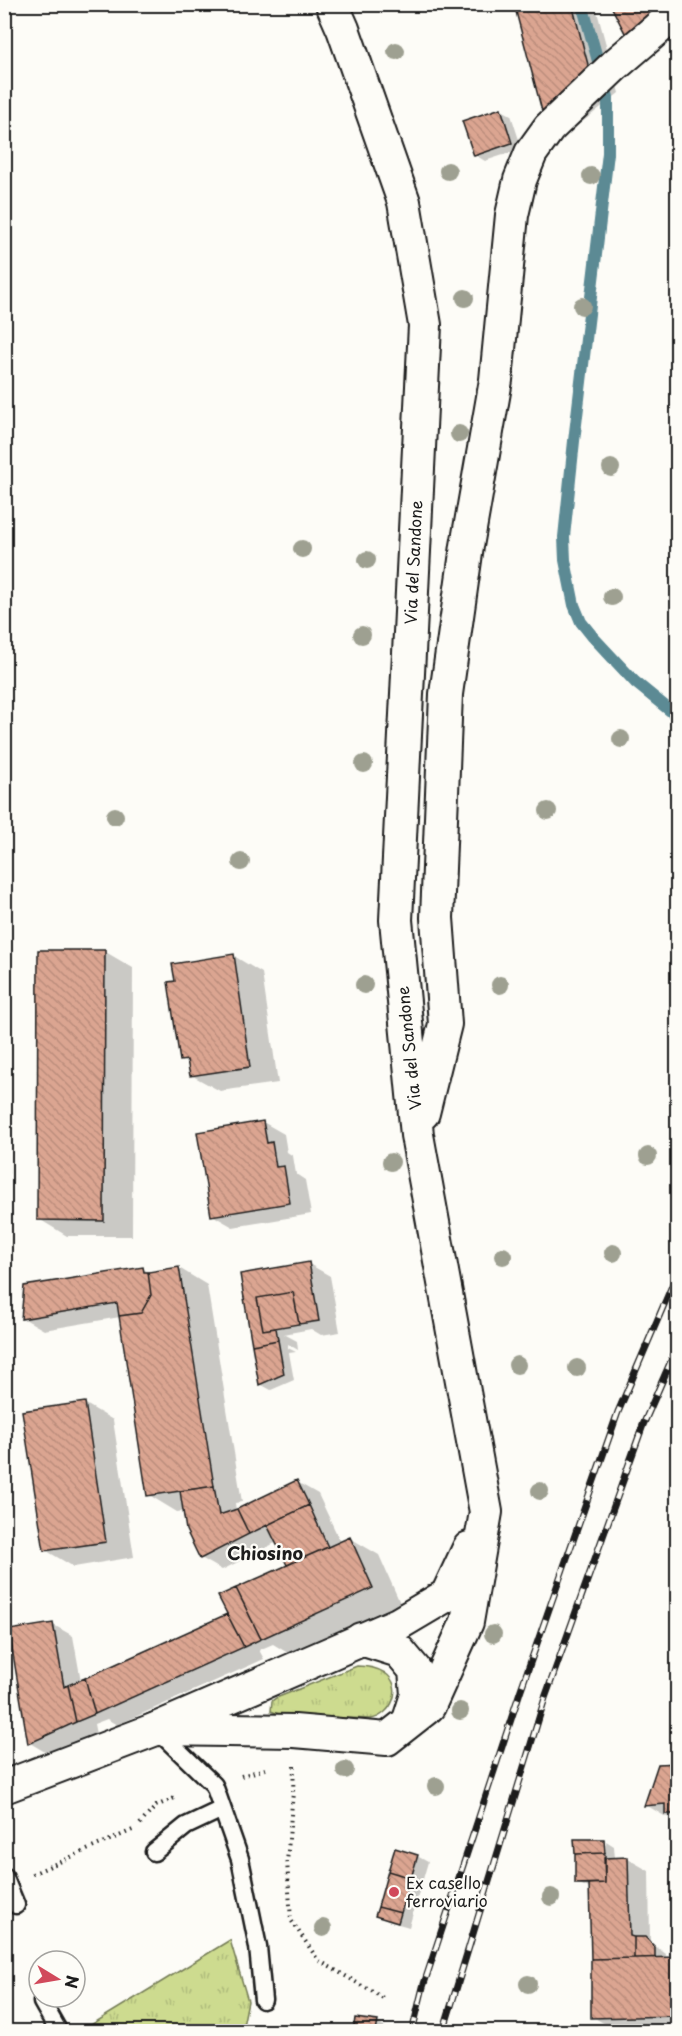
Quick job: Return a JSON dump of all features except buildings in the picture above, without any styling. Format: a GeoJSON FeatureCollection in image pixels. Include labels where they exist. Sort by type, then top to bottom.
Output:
{"type":"FeatureCollection","features":[{"type":"Feature","properties":{"kind":"street","name":"Via del Sandone"},"geometry":{"type":"LineString","coordinates":[[332,4],[404,202],[425,325],[396,920],[417,1135],[486,1512]]}},
{"type":"Feature","properties":{"kind":"street","name":"Via del Sandone"},"geometry":{"type":"LineString","coordinates":[[417,1135],[445,1024],[437,918],[446,694],[467,546],[496,380],[512,215],[520,180],[531,153],[549,128],[615,65],[678,11]]}},
{"type":"Feature","properties":{"kind":"street"},"geometry":{"type":"LineString","coordinates":[[4,1787],[156,1729],[398,1624],[447,1595],[486,1512]]}},
{"type":"Feature","properties":{"kind":"street"},"geometry":{"type":"LineString","coordinates":[[156,1729],[294,1731],[387,1739],[429,1706],[467,1622],[486,1512]]}},
{"type":"Feature","properties":{"kind":"street"},"geometry":{"type":"LineString","coordinates":[[362,1639],[399,1651],[415,1670],[417,1695],[408,1722]]}},
{"type":"Feature","properties":{"kind":"lane"},"geometry":{"type":"LineString","coordinates":[[156,1729],[214,1785],[240,1859],[258,1947],[263,2000]]}},
{"type":"Feature","properties":{"kind":"lane"},"geometry":{"type":"LineString","coordinates":[[154,1852],[186,1826],[222,1809]]}},
{"type":"Feature","properties":{"kind":"lane"},"geometry":{"type":"LineString","coordinates":[[4,1876],[16,1905]]}},
{"type":"Feature","properties":{"kind":"lane"},"geometry":{"type":"LineString","coordinates":[[46,2009],[58,2031]]}},
{"type":"Feature","properties":{"kind":"path"},"geometry":{"type":"LineString","coordinates":[[294,1731],[293,1792],[287,1862],[291,1920],[318,1960],[383,1998]]}},
{"type":"Feature","properties":{"kind":"green space"},"geometry":{"type":"Polygon","coordinates":[[[5,1033],[9,1254],[4,1254],[5,1033]]]}},
{"type":"Feature","properties":{"kind":"green space"},"geometry":{"type":"Polygon","coordinates":[[[357,1666],[382,1671],[391,1679],[394,1686],[393,1700],[384,1713],[378,1717],[371,1719],[281,1715],[271,1711],[272,1701],[276,1698],[357,1666]]]}},
{"type":"Feature","properties":{"kind":"green space"},"geometry":{"type":"Polygon","coordinates":[[[230,1940],[248,2001],[242,2031],[81,2031],[230,1940]]]}},
{"type":"Feature","properties":{"kind":"waterway"},"geometry":{"type":"LineString","coordinates":[[582,4],[608,97],[608,153],[574,441],[564,537],[565,560],[574,605],[581,622],[635,682],[678,717]]}},
{"type":"Feature","properties":{"kind":"railway"},"geometry":{"type":"LineString","coordinates":[[412,2032],[423,1987],[520,1692],[618,1412],[678,1272]]}},
{"type":"Feature","properties":{"kind":"railway"},"geometry":{"type":"LineString","coordinates":[[443,2032],[545,1698],[643,1425],[678,1345]]}},
{"type":"Feature","properties":{"kind":"place","name":"Ex casello ferroviario"},"geometry":{"type":"Point","coordinates":[394,1892]}},
{"type":"Feature","properties":{"kind":"district","name":"Chiosino"},"geometry":{"type":"Point","coordinates":[265,1554]}}]}
